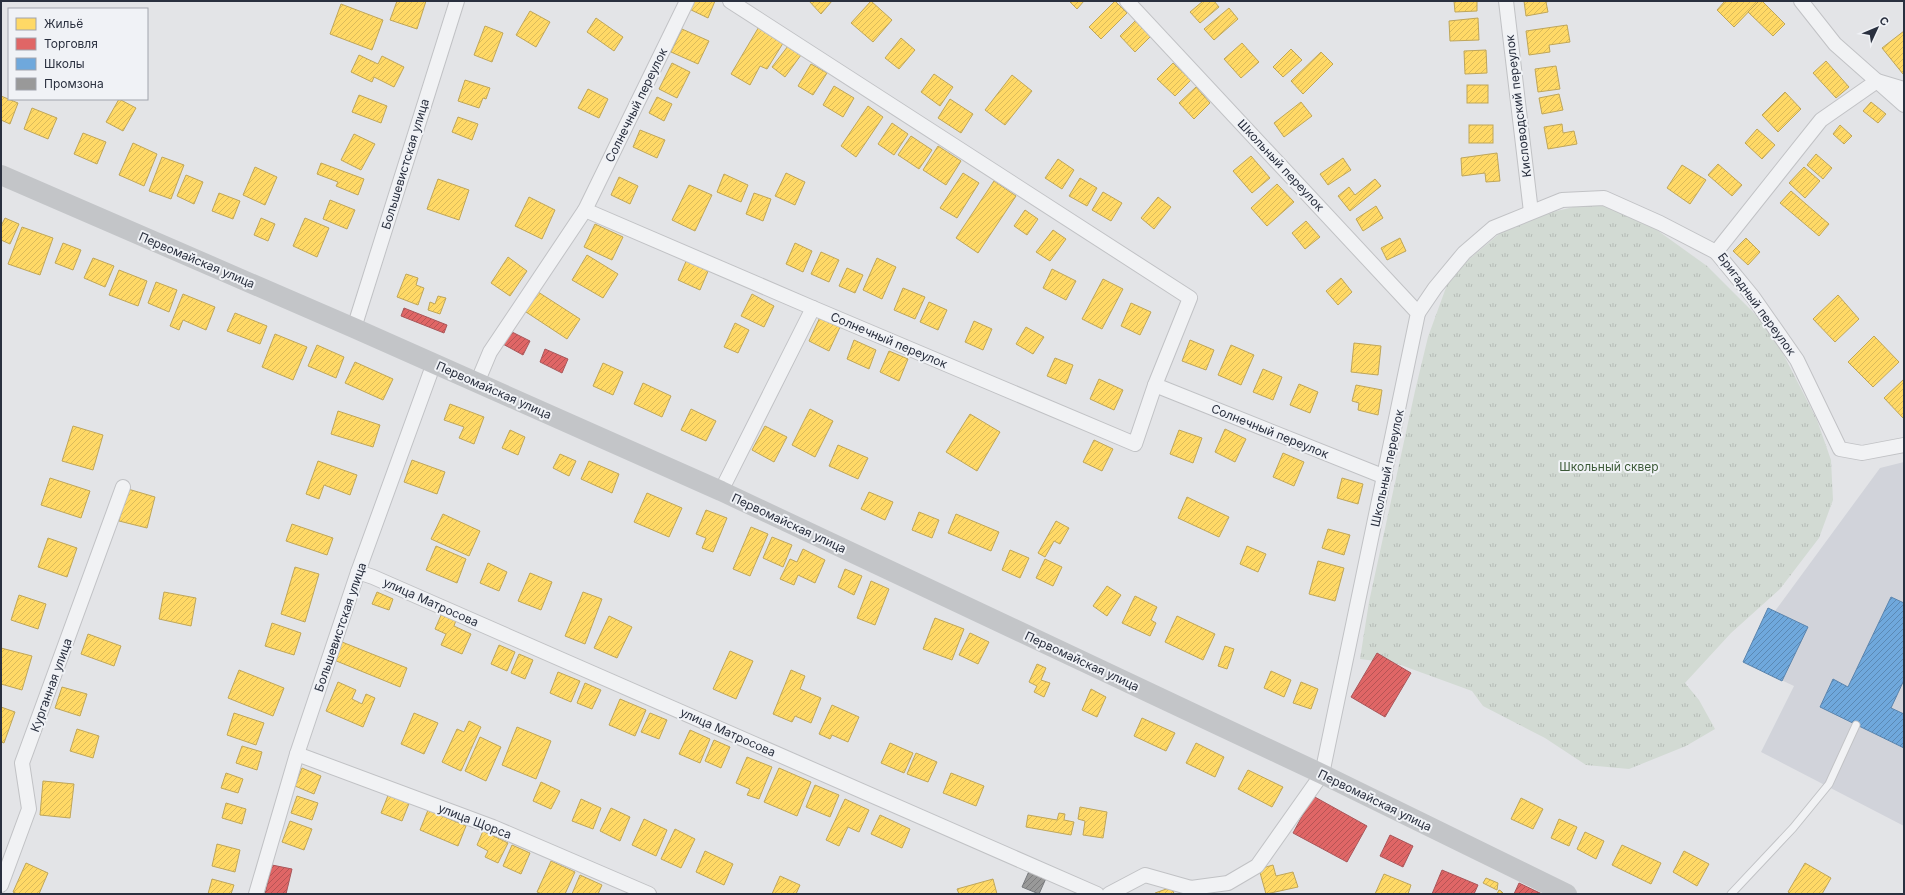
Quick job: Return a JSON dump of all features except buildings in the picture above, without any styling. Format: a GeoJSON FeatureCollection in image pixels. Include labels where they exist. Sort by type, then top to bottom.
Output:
{"type":"FeatureCollection","features":[{"type":"Feature","properties":{"kind":"main road","name":"Первомайская улица"},"geometry":{"type":"LineString","coordinates":[[1,175],[354,328],[721,490],[1322,774],[1567,894]]}},
{"type":"Feature","properties":{"kind":"street","name":"Большевистская улица"},"geometry":{"type":"LineString","coordinates":[[354,328],[457,1]]}},
{"type":"Feature","properties":{"kind":"street","name":"Солнечный переулок"},"geometry":{"type":"LineString","coordinates":[[477,383],[490,352],[585,210],[687,1]]}},
{"type":"Feature","properties":{"kind":"street","name":"Солнечный переулок"},"geometry":{"type":"LineString","coordinates":[[585,210],[1135,444],[1155,384],[1190,298],[730,1]]}},
{"type":"Feature","properties":{"kind":"street","name":"Школьный переулок"},"geometry":{"type":"LineString","coordinates":[[1109,894],[1145,876],[1191,888],[1228,883],[1257,866],[1322,774],[1418,313],[1128,1]]}},
{"type":"Feature","properties":{"kind":"street","name":"Кисловодский переулок"},"geometry":{"type":"LineString","coordinates":[[1506,1],[1531,212]]}},
{"type":"Feature","properties":{"kind":"street"},"geometry":{"type":"LineString","coordinates":[[1801,1],[1835,44],[1904,105]]}},
{"type":"Feature","properties":{"kind":"street"},"geometry":{"type":"LineString","coordinates":[[1877,81],[1904,89]]}},
{"type":"Feature","properties":{"kind":"street","name":"Бригадный переулок"},"geometry":{"type":"LineString","coordinates":[[1877,81],[1821,120],[1716,252],[1753,297],[1797,360],[1840,449],[1862,453],[1904,445]]}},
{"type":"Feature","properties":{"kind":"street"},"geometry":{"type":"LineString","coordinates":[[1418,313],[1435,288],[1464,252],[1493,228],[1562,200],[1604,198],[1660,223],[1716,252]]}},
{"type":"Feature","properties":{"kind":"street"},"geometry":{"type":"LineString","coordinates":[[721,490],[813,308]]}},
{"type":"Feature","properties":{"kind":"street","name":"Большевистская улица"},"geometry":{"type":"LineString","coordinates":[[256,894],[297,754],[358,572],[434,363]]}},
{"type":"Feature","properties":{"kind":"street","name":"Солнечный переулок"},"geometry":{"type":"LineString","coordinates":[[1155,384],[1385,477]]}},
{"type":"Feature","properties":{"kind":"street","name":"Курганная улица"},"geometry":{"type":"LineString","coordinates":[[1,885],[29,809],[22,763],[123,487]]}},
{"type":"Feature","properties":{"kind":"street","name":"улица Матросова"},"geometry":{"type":"LineString","coordinates":[[358,572],[373,577],[1097,894]]}},
{"type":"Feature","properties":{"kind":"street","name":"улица Щорса"},"geometry":{"type":"LineString","coordinates":[[297,754],[494,827],[649,894]]}},
{"type":"Feature","properties":{"kind":"lane"},"geometry":{"type":"LineString","coordinates":[[1730,894],[1793,828],[1829,784],[1856,725]]}},
{"type":"Feature","properties":{"kind":"shaded area"},"geometry":{"type":"Polygon","coordinates":[[[1904,462],[1904,826],[1761,752],[1794,686],[1743,662],[1768,608],[1775,611],[1880,468],[1904,462]]]}},
{"type":"Feature","properties":{"kind":"green space","name":"Школьный сквер"},"geometry":{"type":"Polygon","coordinates":[[[1608,205],[1643,220],[1707,266],[1771,330],[1817,420],[1831,460],[1833,500],[1819,538],[1780,589],[1731,633],[1685,683],[1699,700],[1715,729],[1686,746],[1629,769],[1586,765],[1545,738],[1483,706],[1472,691],[1398,664],[1360,659],[1369,602],[1415,391],[1428,337],[1448,282],[1467,261],[1499,234],[1535,216],[1578,206],[1608,205]]]}}]}
